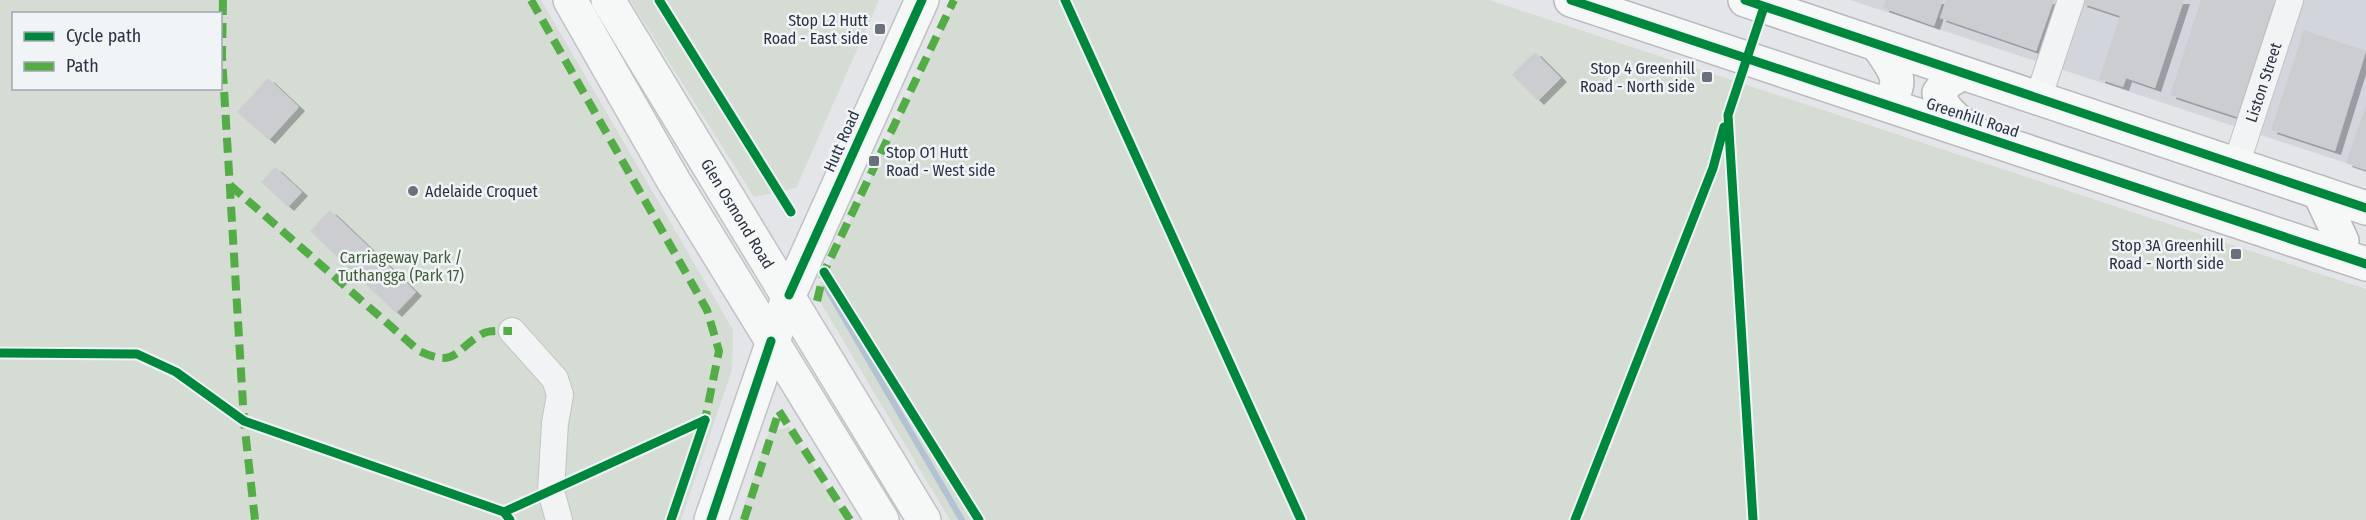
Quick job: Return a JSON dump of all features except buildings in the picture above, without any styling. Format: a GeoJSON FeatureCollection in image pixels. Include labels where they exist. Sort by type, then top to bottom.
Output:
{"type":"FeatureCollection","features":[{"type":"Feature","properties":{"kind":"main road"},"geometry":{"type":"LineString","coordinates":[[570,0],[673,180],[882,520]]}},
{"type":"Feature","properties":{"kind":"main road","name":"Glen Osmond Road"},"geometry":{"type":"LineString","coordinates":[[608,0],[789,294],[924,520]]}},
{"type":"Feature","properties":{"kind":"main road","name":"Hutt Road"},"geometry":{"type":"LineString","coordinates":[[711,520],[789,294],[922,0]]}},
{"type":"Feature","properties":{"kind":"main road","name":"Greenhill Road"},"geometry":{"type":"LineString","coordinates":[[1583,2],[2366,264]]}},
{"type":"Feature","properties":{"kind":"main road"},"geometry":{"type":"LineString","coordinates":[[1758,2],[1878,45],[2366,208]]}},
{"type":"Feature","properties":{"kind":"main road"},"geometry":{"type":"LineString","coordinates":[[1878,45],[1894,70],[1898,84],[1896,92],[1884,104]]}},
{"type":"Feature","properties":{"kind":"main road"},"geometry":{"type":"LineString","coordinates":[[1962,73],[1947,82],[1939,93],[1948,111],[1971,132]]}},
{"type":"Feature","properties":{"kind":"main road"},"geometry":{"type":"LineString","coordinates":[[2319,192],[2342,241],[2340,248],[2332,253]]}},
{"type":"Feature","properties":{"kind":"street"},"geometry":{"type":"LineString","coordinates":[[2038,99],[2071,0]]}},
{"type":"Feature","properties":{"kind":"street","name":"Liston Street"},"geometry":{"type":"LineString","coordinates":[[2236,165],[2290,0]]}},
{"type":"Feature","properties":{"kind":"street"},"geometry":{"type":"LineString","coordinates":[[512,331],[555,379],[560,395],[555,423],[551,491],[559,520]]}},
{"type":"Feature","properties":{"kind":"shaded area"},"geometry":{"type":"Polygon","coordinates":[[[1850,0],[2366,0],[2366,169],[2346,163],[1850,0]]]}},
{"type":"Feature","properties":{"kind":"green space","name":"Carriageway Park / Tuthangga (Park 17)"},"geometry":{"type":"Polygon","coordinates":[[[0,0],[541,0],[733,330],[732,370],[681,520],[0,520],[0,0]]]}},
{"type":"Feature","properties":{"kind":"green space"},"geometry":{"type":"Polygon","coordinates":[[[630,0],[879,0],[796,188],[754,197],[630,0]]]}},
{"type":"Feature","properties":{"kind":"green space"},"geometry":{"type":"Polygon","coordinates":[[[956,0],[1489,0],[2366,289],[2366,520],[950,520],[815,293],[956,0]]]}},
{"type":"Feature","properties":{"kind":"green space"},"geometry":{"type":"Polygon","coordinates":[[[789,427],[847,520],[739,520],[769,432],[789,427]]]}},
{"type":"Feature","properties":{"kind":"waterway"},"geometry":{"type":"LineString","coordinates":[[826,287],[962,520]]}},
{"type":"Feature","properties":{"kind":"marked path"},"geometry":{"type":"LineString","coordinates":[[223,0],[222,56],[244,421],[255,520]]}},
{"type":"Feature","properties":{"kind":"marked path"},"geometry":{"type":"LineString","coordinates":[[531,0],[707,310],[719,351],[705,420]]}},
{"type":"Feature","properties":{"kind":"marked path"},"geometry":{"type":"LineString","coordinates":[[817,301],[824,272],[954,0]]}},
{"type":"Feature","properties":{"kind":"marked path"},"geometry":{"type":"LineString","coordinates":[[230,185],[419,351],[432,356],[449,357],[484,333],[512,331]]}},
{"type":"Feature","properties":{"kind":"marked path"},"geometry":{"type":"LineString","coordinates":[[779,411],[850,520]]}},
{"type":"Feature","properties":{"kind":"marked path"},"geometry":{"type":"LineString","coordinates":[[744,520],[779,411]]}},
{"type":"Feature","properties":{"kind":"cycle path"},"geometry":{"type":"LineString","coordinates":[[659,0],[791,212]]}},
{"type":"Feature","properties":{"kind":"cycle path"},"geometry":{"type":"LineString","coordinates":[[789,295],[922,0]]}},
{"type":"Feature","properties":{"kind":"cycle path"},"geometry":{"type":"LineString","coordinates":[[1065,0],[1301,520]]}},
{"type":"Feature","properties":{"kind":"cycle path"},"geometry":{"type":"LineString","coordinates":[[1571,0],[2366,264]]}},
{"type":"Feature","properties":{"kind":"cycle path"},"geometry":{"type":"LineString","coordinates":[[1745,0],[2366,208]]}},
{"type":"Feature","properties":{"kind":"cycle path"},"geometry":{"type":"LineString","coordinates":[[1753,520],[1728,115],[1764,7]]}},
{"type":"Feature","properties":{"kind":"cycle path"},"geometry":{"type":"LineString","coordinates":[[1575,520],[1713,168],[1724,127]]}},
{"type":"Feature","properties":{"kind":"cycle path"},"geometry":{"type":"LineString","coordinates":[[824,272],[979,520]]}},
{"type":"Feature","properties":{"kind":"cycle path"},"geometry":{"type":"LineString","coordinates":[[711,520],[771,341]]}},
{"type":"Feature","properties":{"kind":"cycle path"},"geometry":{"type":"LineString","coordinates":[[0,353],[137,354],[176,372],[244,421],[504,512],[510,520]]}},
{"type":"Feature","properties":{"kind":"cycle path"},"geometry":{"type":"LineString","coordinates":[[504,512],[705,420]]}},
{"type":"Feature","properties":{"kind":"cycle path"},"geometry":{"type":"LineString","coordinates":[[671,520],[705,420]]}},
{"type":"Feature","properties":{"kind":"place","name":"Stop L2 Hutt Road - East side"},"geometry":{"type":"Point","coordinates":[880,29]}},
{"type":"Feature","properties":{"kind":"place","name":"Stop 4 Greenhill Road - North side"},"geometry":{"type":"Point","coordinates":[1707,77]}},
{"type":"Feature","properties":{"kind":"place","name":"Stop O1 Hutt Road - West side"},"geometry":{"type":"Point","coordinates":[874,161]}},
{"type":"Feature","properties":{"kind":"place","name":"Adelaide Croquet"},"geometry":{"type":"Point","coordinates":[413,191]}},
{"type":"Feature","properties":{"kind":"place","name":"Stop 3A Greenhill Road - North side"},"geometry":{"type":"Point","coordinates":[2236,254]}}]}
